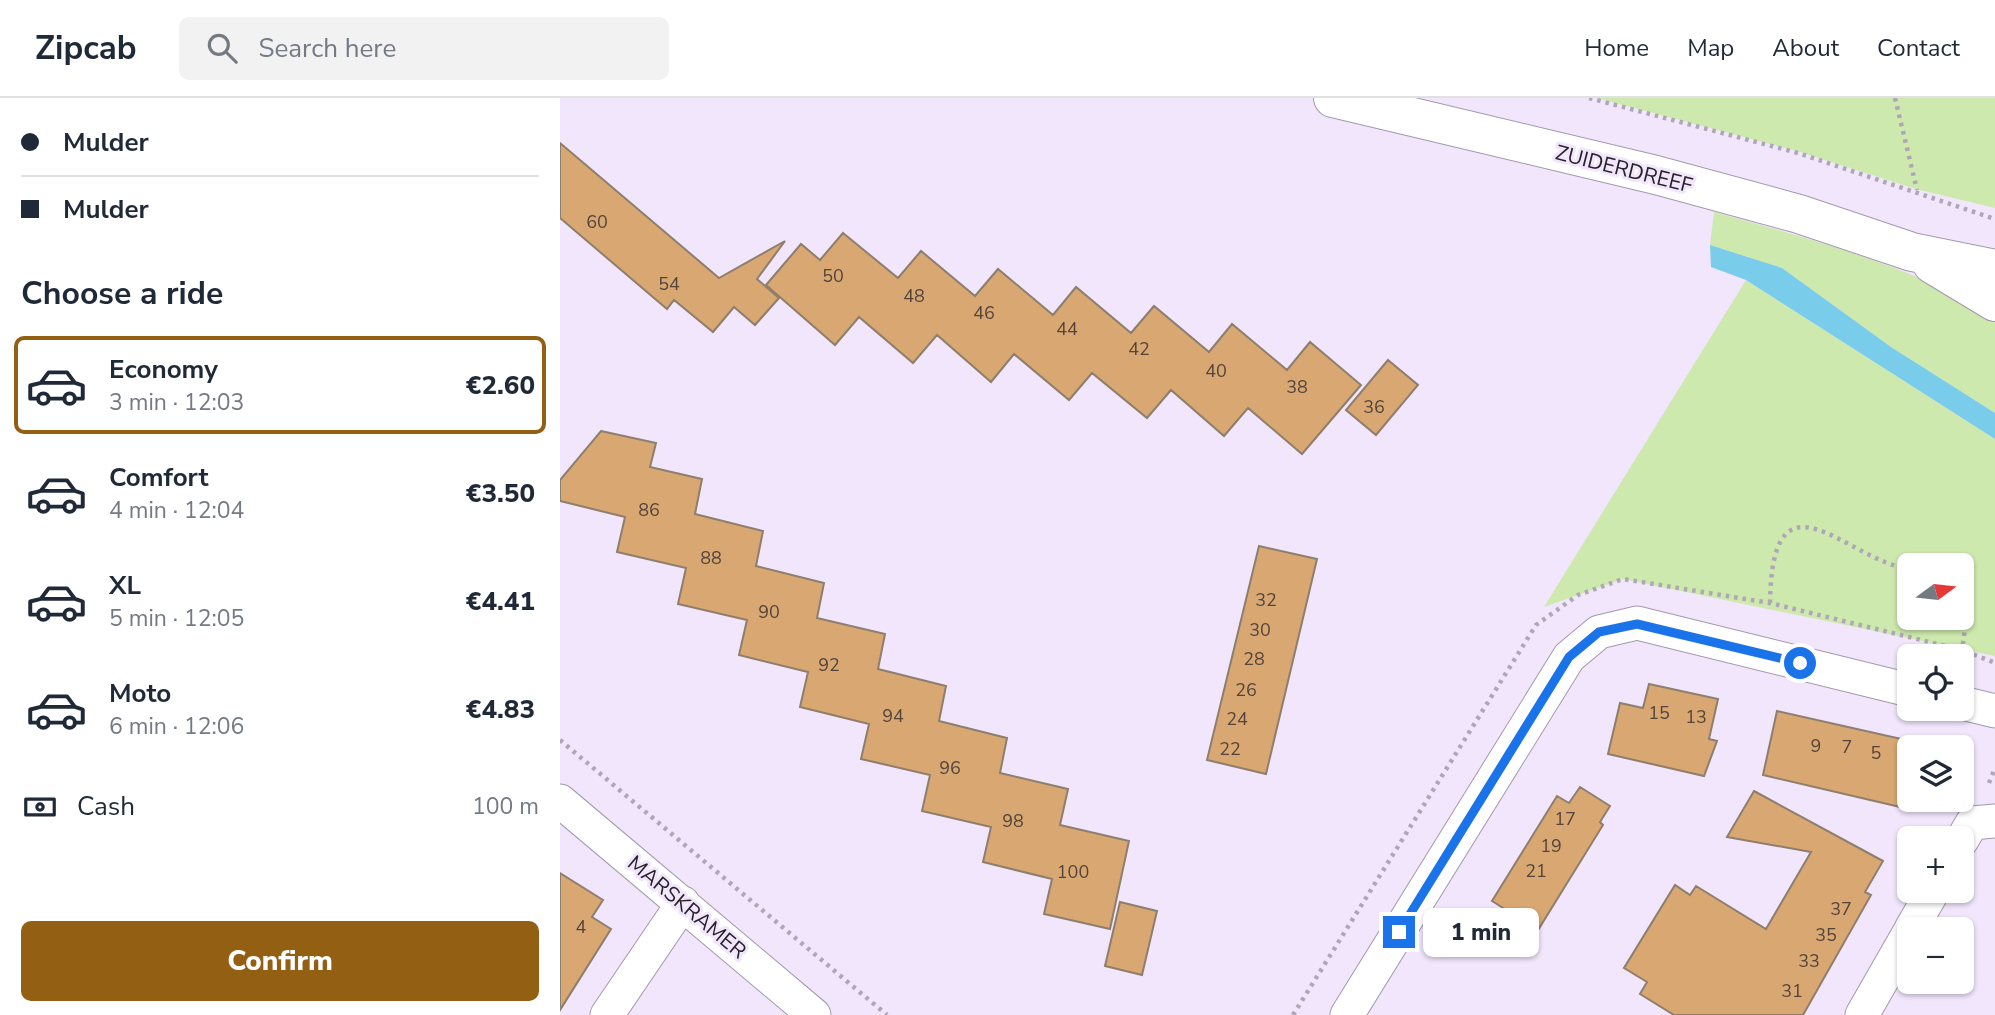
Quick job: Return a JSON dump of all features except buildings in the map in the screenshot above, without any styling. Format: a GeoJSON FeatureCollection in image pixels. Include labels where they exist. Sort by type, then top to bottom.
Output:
{"type":"FeatureCollection","features":[{"type":"Feature","properties":{"kind":"street","name":"ZUIDERDREEF"},"geometry":{"type":"LineString","coordinates":[[1333,98],[1656,176],[1799,214],[1912,252],[1995,269]]}},
{"type":"Feature","properties":{"kind":"street","name":"ZUIDERDREEF"},"geometry":{"type":"LineString","coordinates":[[1912,252],[1995,302]]}},
{"type":"Feature","properties":{"kind":"street"},"geometry":{"type":"LineString","coordinates":[[1347,1015],[1569,657],[1599,632],[1637,624],[1897,687]]}},
{"type":"Feature","properties":{"kind":"street"},"geometry":{"type":"LineString","coordinates":[[1974,706],[1995,711]]}},
{"type":"Feature","properties":{"kind":"street","name":"MARSKRAMER"},"geometry":{"type":"LineString","coordinates":[[560,801],[814,1015]]}},
{"type":"Feature","properties":{"kind":"street"},"geometry":{"type":"LineString","coordinates":[[1970,826],[1972,823],[1995,821]]}},
{"type":"Feature","properties":{"kind":"street"},"geometry":{"type":"LineString","coordinates":[[607,1015],[683,903]]}},
{"type":"Feature","properties":{"kind":"street"},"geometry":{"type":"LineString","coordinates":[[1862,1015],[1897,954]]}},
{"type":"Feature","properties":{"kind":"path"},"geometry":{"type":"LineString","coordinates":[[1588,98],[1798,153],[1995,219]]}},
{"type":"Feature","properties":{"kind":"path"},"geometry":{"type":"LineString","coordinates":[[1895,98],[1917,191]]}},
{"type":"Feature","properties":{"kind":"path"},"geometry":{"type":"LineString","coordinates":[[1770,603],[1772,572],[1779,549],[1791,531],[1802,527],[1823,529],[1873,559],[1897,566]]}},
{"type":"Feature","properties":{"kind":"path"},"geometry":{"type":"LineString","coordinates":[[1293,1015],[1536,625],[1578,595],[1623,579],[1770,603],[1937,644]]}},
{"type":"Feature","properties":{"kind":"path"},"geometry":{"type":"LineString","coordinates":[[1974,655],[1993,662]]}},
{"type":"Feature","properties":{"kind":"path"},"geometry":{"type":"LineString","coordinates":[[560,740],[887,1015]]}},
{"type":"Feature","properties":{"kind":"green space"},"geometry":{"type":"Polygon","coordinates":[[[1597,98],[1995,98],[1995,208],[1916,189],[1797,151],[1597,98]]]}},
{"type":"Feature","properties":{"kind":"green space"},"geometry":{"type":"Polygon","coordinates":[[[1714,212],[1895,268],[1964,298],[1995,316],[1995,413],[1891,347],[1782,268],[1710,245],[1714,212]]]}},
{"type":"Feature","properties":{"kind":"green space"},"geometry":{"type":"Polygon","coordinates":[[[1746,280],[1995,439],[1995,656],[1974,652],[1974,644],[1937,644],[1623,579],[1544,607],[1746,280]]]}},
{"type":"Feature","properties":{"kind":"water"},"geometry":{"type":"Polygon","coordinates":[[[1710,245],[1782,268],[1891,347],[1995,413],[1995,439],[1746,280],[1711,267],[1710,245]]]}},
{"type":"Feature","properties":{"kind":"route"},"geometry":{"type":"LineString","coordinates":[[1399,932],[1569,657],[1599,632],[1637,624],[1800,663]]}}]}
